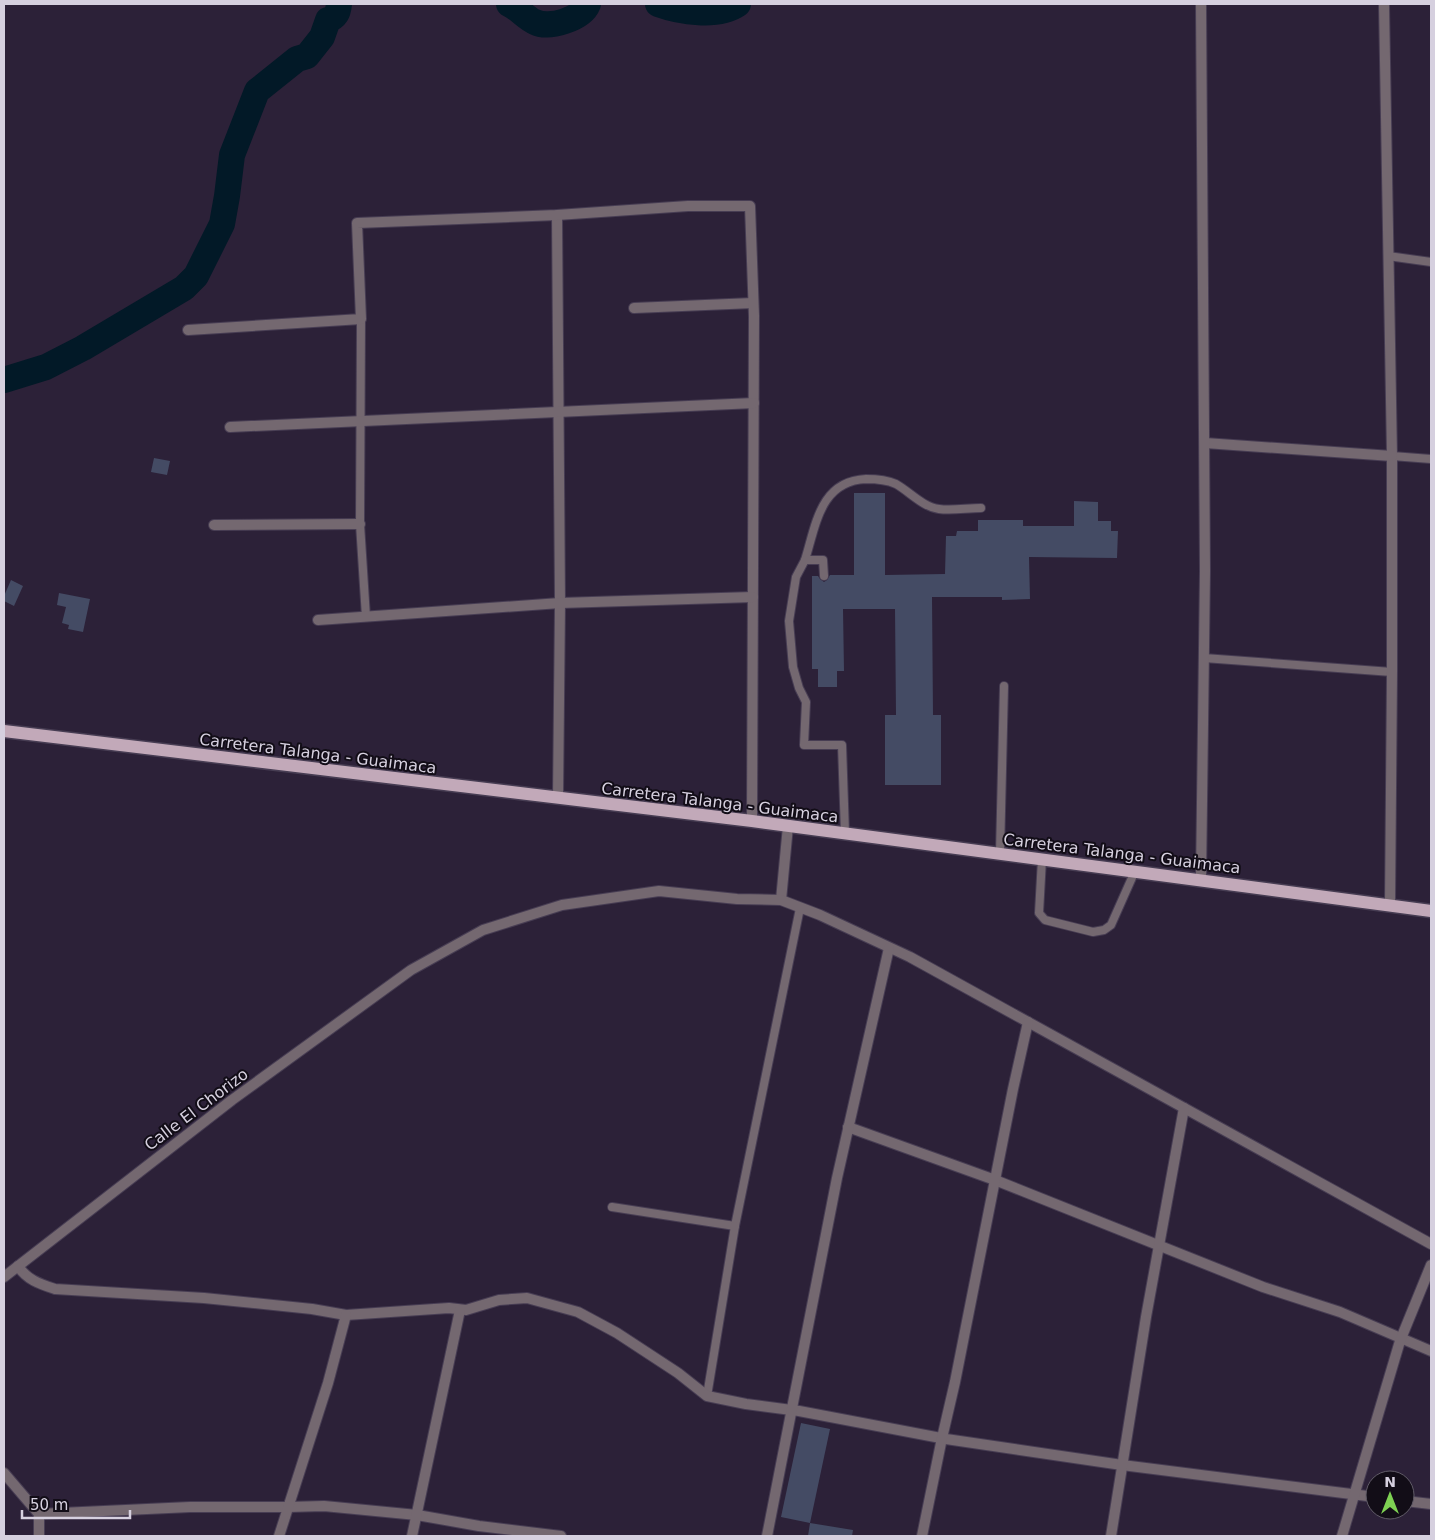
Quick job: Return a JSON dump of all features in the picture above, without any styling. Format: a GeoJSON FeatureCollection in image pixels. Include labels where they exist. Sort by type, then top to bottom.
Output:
{"type":"FeatureCollection","features":[{"type":"Feature","properties":{"kind":"main road","name":"Carretera Talanga - Guaimaca"},"geometry":{"type":"LineString","coordinates":[[4,731],[752,821],[1201,879],[1431,911]]}},
{"type":"Feature","properties":{"kind":"street"},"geometry":{"type":"LineString","coordinates":[[1201,4],[1205,443],[1201,879]]}},
{"type":"Feature","properties":{"kind":"street"},"geometry":{"type":"LineString","coordinates":[[1384,4],[1392,456],[1390,905]]}},
{"type":"Feature","properties":{"kind":"street"},"geometry":{"type":"LineString","coordinates":[[188,330],[362,319],[357,223],[557,215],[688,206],[750,206],[754,403],[752,821]]}},
{"type":"Feature","properties":{"kind":"street"},"geometry":{"type":"LineString","coordinates":[[557,215],[560,603],[558,798]]}},
{"type":"Feature","properties":{"kind":"street"},"geometry":{"type":"LineString","coordinates":[[634,308],[753,303]]}},
{"type":"Feature","properties":{"kind":"street"},"geometry":{"type":"LineString","coordinates":[[230,427],[754,403]]}},
{"type":"Feature","properties":{"kind":"street"},"geometry":{"type":"LineString","coordinates":[[1205,443],[1392,456]]}},
{"type":"Feature","properties":{"kind":"street"},"geometry":{"type":"LineString","coordinates":[[214,525],[360,524]]}},
{"type":"Feature","properties":{"kind":"street"},"geometry":{"type":"LineString","coordinates":[[318,620],[560,603],[753,597]]}},
{"type":"Feature","properties":{"kind":"street"},"geometry":{"type":"LineString","coordinates":[[788,826],[781,900],[820,915],[910,957],[1431,1244]]}},
{"type":"Feature","properties":{"kind":"street","name":"Calle El Chorizo"},"geometry":{"type":"LineString","coordinates":[[4,1277],[232,1100],[410,970],[483,930],[562,905],[659,891],[737,899],[781,900]]}},
{"type":"Feature","properties":{"kind":"street"},"geometry":{"type":"LineString","coordinates":[[767,1536],[835,1187],[888,948]]}},
{"type":"Feature","properties":{"kind":"street"},"geometry":{"type":"LineString","coordinates":[[922,1536],[942,1438],[956,1382],[1028,1022]]}},
{"type":"Feature","properties":{"kind":"street"},"geometry":{"type":"LineString","coordinates":[[1111,1536],[1159,1245],[1184,1108]]}},
{"type":"Feature","properties":{"kind":"street"},"geometry":{"type":"LineString","coordinates":[[848,1127],[995,1180],[1263,1287],[1340,1312],[1431,1351]]}},
{"type":"Feature","properties":{"kind":"street"},"geometry":{"type":"LineString","coordinates":[[1342,1536],[1356,1495],[1401,1339],[1431,1265]]}},
{"type":"Feature","properties":{"kind":"street"},"geometry":{"type":"LineString","coordinates":[[18,1266],[22,1272],[35,1282],[55,1289],[195,1297],[312,1309],[346,1315],[449,1308],[466,1310],[499,1300],[527,1298],[578,1312],[618,1333],[678,1373],[707,1396],[942,1438],[1122,1465],[1365,1496]]}},
{"type":"Feature","properties":{"kind":"street"},"geometry":{"type":"LineString","coordinates":[[412,1536],[460,1310]]}},
{"type":"Feature","properties":{"kind":"street"},"geometry":{"type":"LineString","coordinates":[[279,1536],[328,1383],[346,1315]]}},
{"type":"Feature","properties":{"kind":"street"},"geometry":{"type":"LineString","coordinates":[[4,1473],[38,1514],[39,1536]]}},
{"type":"Feature","properties":{"kind":"street"},"geometry":{"type":"LineString","coordinates":[[1415,1502],[1431,1504]]}},
{"type":"Feature","properties":{"kind":"street"},"geometry":{"type":"LineString","coordinates":[[38,1514],[190,1507],[324,1506],[417,1515],[479,1526],[561,1536]]}},
{"type":"Feature","properties":{"kind":"lane"},"geometry":{"type":"LineString","coordinates":[[1388,256],[1431,262]]}},
{"type":"Feature","properties":{"kind":"lane"},"geometry":{"type":"LineString","coordinates":[[362,319],[360,524],[366,617]]}},
{"type":"Feature","properties":{"kind":"lane"},"geometry":{"type":"LineString","coordinates":[[1392,456],[1431,459]]}},
{"type":"Feature","properties":{"kind":"lane"},"geometry":{"type":"LineString","coordinates":[[845,833],[842,745],[804,745],[806,702],[799,688],[793,666],[789,621],[796,577],[805,560],[822,506],[833,490],[857,480],[877,479],[895,484],[922,502],[938,509],[981,508]]}},
{"type":"Feature","properties":{"kind":"lane"},"geometry":{"type":"LineString","coordinates":[[805,560],[823,560],[824,576]]}},
{"type":"Feature","properties":{"kind":"lane"},"geometry":{"type":"LineString","coordinates":[[1204,658],[1392,672]]}},
{"type":"Feature","properties":{"kind":"lane"},"geometry":{"type":"LineString","coordinates":[[1000,853],[1004,686]]}},
{"type":"Feature","properties":{"kind":"lane"},"geometry":{"type":"LineString","coordinates":[[1042,859],[1038,913],[1045,920],[1093,932],[1104,930],[1112,925],[1135,871]]}},
{"type":"Feature","properties":{"kind":"lane"},"geometry":{"type":"LineString","coordinates":[[707,1396],[735,1226],[800,908]]}},
{"type":"Feature","properties":{"kind":"lane"},"geometry":{"type":"LineString","coordinates":[[612,1207],[735,1226]]}},
{"type":"Feature","properties":{"kind":"building"},"geometry":{"type":"Polygon","coordinates":[[[154,458],[170,461],[167,475],[151,472],[154,458]]]}},
{"type":"Feature","properties":{"kind":"building"},"geometry":{"type":"Polygon","coordinates":[[[854,493],[885,493],[885,575],[945,574],[946,536],[956,536],[957,531],[978,531],[978,520],[1023,520],[1023,526],[1074,526],[1074,501],[1098,502],[1098,521],[1111,521],[1111,531],[1118,531],[1117,558],[1029,557],[1030,599],[1002,600],[1002,597],[932,597],[933,715],[941,715],[941,785],[885,785],[885,715],[896,715],[895,609],[843,609],[844,671],[837,671],[837,687],[818,687],[818,669],[812,669],[812,576],[818,576],[824,582],[830,575],[854,575],[854,493]]]}},
{"type":"Feature","properties":{"kind":"building"},"geometry":{"type":"Polygon","coordinates":[[[11,580],[23,586],[14,606],[4,601],[4,596],[11,580]]]}},
{"type":"Feature","properties":{"kind":"building"},"geometry":{"type":"Polygon","coordinates":[[[59,593],[90,599],[83,632],[68,629],[69,625],[62,623],[66,607],[57,605],[59,593]]]}},
{"type":"Feature","properties":{"kind":"building"},"geometry":{"type":"Polygon","coordinates":[[[801,1423],[830,1429],[810,1523],[781,1517],[801,1423]]]}},
{"type":"Feature","properties":{"kind":"building"},"geometry":{"type":"Polygon","coordinates":[[[810,1523],[853,1530],[852,1536],[808,1536],[810,1523]]]}},
{"type":"Feature","properties":{"kind":"waterway"},"geometry":{"type":"LineString","coordinates":[[4,380],[46,367],[83,348],[184,288],[196,276],[222,224],[232,155],[257,91],[297,59],[307,56],[322,37],[328,20],[336,14],[339,4]]}},
{"type":"Feature","properties":{"kind":"waterway"},"geometry":{"type":"LineString","coordinates":[[509,4],[532,21],[541,24],[556,23],[572,18],[585,9],[588,4]]}},
{"type":"Feature","properties":{"kind":"waterway"},"geometry":{"type":"LineString","coordinates":[[658,4],[699,12],[720,11],[738,4]]}}]}
